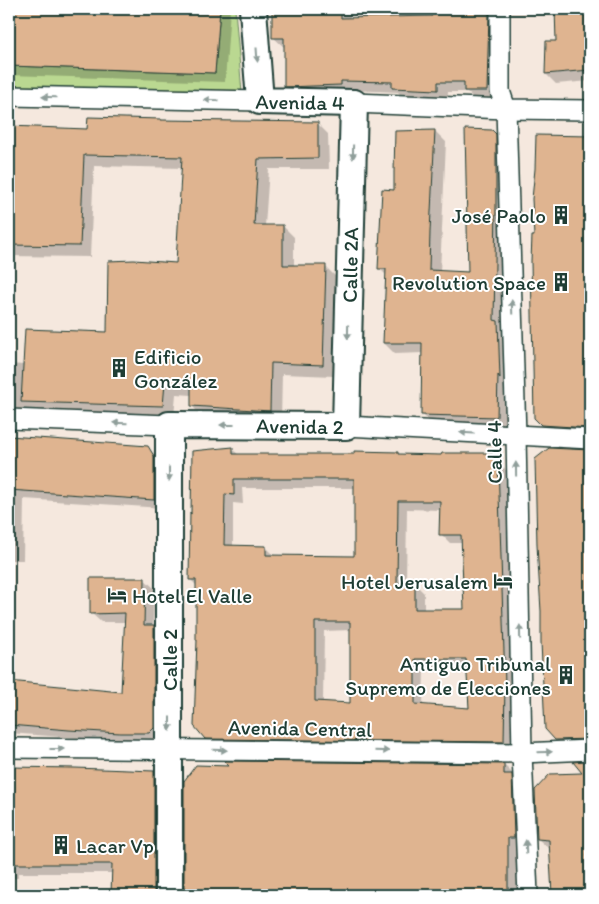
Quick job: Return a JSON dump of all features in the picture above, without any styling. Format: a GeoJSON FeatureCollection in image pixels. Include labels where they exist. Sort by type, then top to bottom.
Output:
{"type":"FeatureCollection","features":[{"type":"Feature","properties":{"kind":"main road"},"geometry":{"type":"LineString","coordinates":[[254,9],[260,101]]}},
{"type":"Feature","properties":{"kind":"main road","name":"Avenida 4"},"geometry":{"type":"LineString","coordinates":[[260,101],[354,103]]}},
{"type":"Feature","properties":{"kind":"main road","name":"Calle 2A"},"geometry":{"type":"LineString","coordinates":[[346,426],[354,103]]}},
{"type":"Feature","properties":{"kind":"main road","name":"Avenida 2"},"geometry":{"type":"LineString","coordinates":[[169,425],[346,426]]}},
{"type":"Feature","properties":{"kind":"main road","name":"Calle 2"},"geometry":{"type":"LineString","coordinates":[[169,425],[169,895]]}},
{"type":"Feature","properties":{"kind":"street","name":"Calle 4"},"geometry":{"type":"LineString","coordinates":[[500,9],[500,91],[506,109],[516,435],[522,753],[528,895]]}},
{"type":"Feature","properties":{"kind":"street","name":"Avenida 4"},"geometry":{"type":"LineString","coordinates":[[9,96],[260,101]]}},
{"type":"Feature","properties":{"kind":"street","name":"Avenida 4"},"geometry":{"type":"LineString","coordinates":[[354,103],[590,110]]}},
{"type":"Feature","properties":{"kind":"street","name":"Avenida 2"},"geometry":{"type":"LineString","coordinates":[[9,419],[169,425]]}},
{"type":"Feature","properties":{"kind":"street","name":"Avenida 2"},"geometry":{"type":"LineString","coordinates":[[346,426],[590,440]]}},
{"type":"Feature","properties":{"kind":"street","name":"Avenida Central"},"geometry":{"type":"LineString","coordinates":[[9,748],[522,753],[590,750]]}},
{"type":"Feature","properties":{"kind":"green space"},"geometry":{"type":"Polygon","coordinates":[[[220,9],[235,9],[242,93],[9,86],[9,66],[215,73],[220,9]]]}},
{"type":"Feature","properties":{"kind":"building"},"geometry":{"type":"Polygon","coordinates":[[[9,9],[220,9],[215,73],[9,66],[9,9]]]}},
{"type":"Feature","properties":{"kind":"building"},"geometry":{"type":"Polygon","coordinates":[[[272,9],[341,9],[341,18],[432,16],[432,10],[489,12],[487,91],[464,91],[464,82],[438,82],[438,90],[392,88],[392,82],[341,81],[341,85],[284,87],[284,38],[272,38],[272,9]]]}},
{"type":"Feature","properties":{"kind":"building"},"geometry":{"type":"Polygon","coordinates":[[[555,9],[590,9],[590,70],[545,74],[546,41],[556,41],[555,9]]]}},
{"type":"Feature","properties":{"kind":"building"},"geometry":{"type":"Polygon","coordinates":[[[88,117],[318,122],[318,158],[258,159],[254,225],[283,225],[283,265],[326,265],[323,365],[271,363],[270,411],[191,406],[191,384],[165,383],[163,406],[21,402],[25,329],[107,332],[108,261],[134,260],[176,263],[182,157],[84,155],[80,246],[9,245],[9,126],[87,129],[88,117]]]}},
{"type":"Feature","properties":{"kind":"building"},"geometry":{"type":"Polygon","coordinates":[[[465,129],[492,130],[496,134],[494,320],[498,321],[500,378],[498,375],[497,417],[421,415],[422,343],[383,343],[386,269],[378,269],[382,189],[394,190],[395,131],[435,130],[429,270],[468,272],[465,129]]]}},
{"type":"Feature","properties":{"kind":"building"},"geometry":{"type":"Polygon","coordinates":[[[536,135],[590,136],[590,428],[541,425],[534,418],[531,261],[532,236],[534,236],[532,199],[536,135]]]}},
{"type":"Feature","properties":{"kind":"building"},"geometry":{"type":"Polygon","coordinates":[[[9,436],[148,446],[154,456],[154,500],[9,490],[9,436]]]}},
{"type":"Feature","properties":{"kind":"building"},"geometry":{"type":"Polygon","coordinates":[[[233,447],[233,454],[354,454],[354,451],[441,455],[442,453],[492,453],[498,462],[505,684],[504,742],[205,739],[194,726],[197,640],[196,580],[189,580],[192,451],[233,447]],[[234,479],[234,495],[225,494],[224,545],[266,546],[266,555],[354,556],[354,479],[234,479]],[[398,501],[397,583],[415,583],[415,609],[464,609],[461,535],[439,535],[440,501],[398,501]],[[315,622],[315,701],[350,703],[350,622],[315,622]],[[415,659],[415,704],[469,708],[466,659],[415,659]]]}},
{"type":"Feature","properties":{"kind":"building"},"geometry":{"type":"Polygon","coordinates":[[[549,448],[590,450],[590,739],[555,740],[545,729],[535,459],[549,448]]]}},
{"type":"Feature","properties":{"kind":"building"},"geometry":{"type":"Polygon","coordinates":[[[90,578],[145,578],[144,625],[154,625],[154,728],[149,733],[120,733],[9,725],[9,681],[121,692],[125,613],[90,614],[90,578]]]}},
{"type":"Feature","properties":{"kind":"building"},"geometry":{"type":"Polygon","coordinates":[[[224,761],[504,764],[504,774],[512,774],[514,838],[508,838],[508,895],[184,895],[184,781],[196,765],[229,766],[224,761]]]}},
{"type":"Feature","properties":{"kind":"building"},"geometry":{"type":"Polygon","coordinates":[[[585,761],[585,776],[590,776],[590,855],[587,855],[589,895],[552,895],[549,840],[537,839],[535,790],[550,774],[582,773],[573,762],[585,761]]]}},
{"type":"Feature","properties":{"kind":"building"},"geometry":{"type":"Polygon","coordinates":[[[9,767],[154,771],[154,895],[111,895],[112,864],[9,864],[9,767]]]}},
{"type":"Feature","properties":{"kind":"place","name":"José Paolo"},"geometry":{"type":"Point","coordinates":[561,215]}},
{"type":"Feature","properties":{"kind":"place","name":"Revolution Space"},"geometry":{"type":"Point","coordinates":[561,282]}},
{"type":"Feature","properties":{"kind":"place","name":"Edificio González"},"geometry":{"type":"Point","coordinates":[119,368]}},
{"type":"Feature","properties":{"kind":"place","name":"Hotel Jerusalem"},"geometry":{"type":"Point","coordinates":[503,581]}},
{"type":"Feature","properties":{"kind":"place","name":"Hotel El Valle"},"geometry":{"type":"Point","coordinates":[117,595]}},
{"type":"Feature","properties":{"kind":"place","name":"Antiguo Tribunal Supremo de Elecciones"},"geometry":{"type":"Point","coordinates":[566,675]}},
{"type":"Feature","properties":{"kind":"place","name":"Lacar Vp"},"geometry":{"type":"Point","coordinates":[61,845]}}]}
